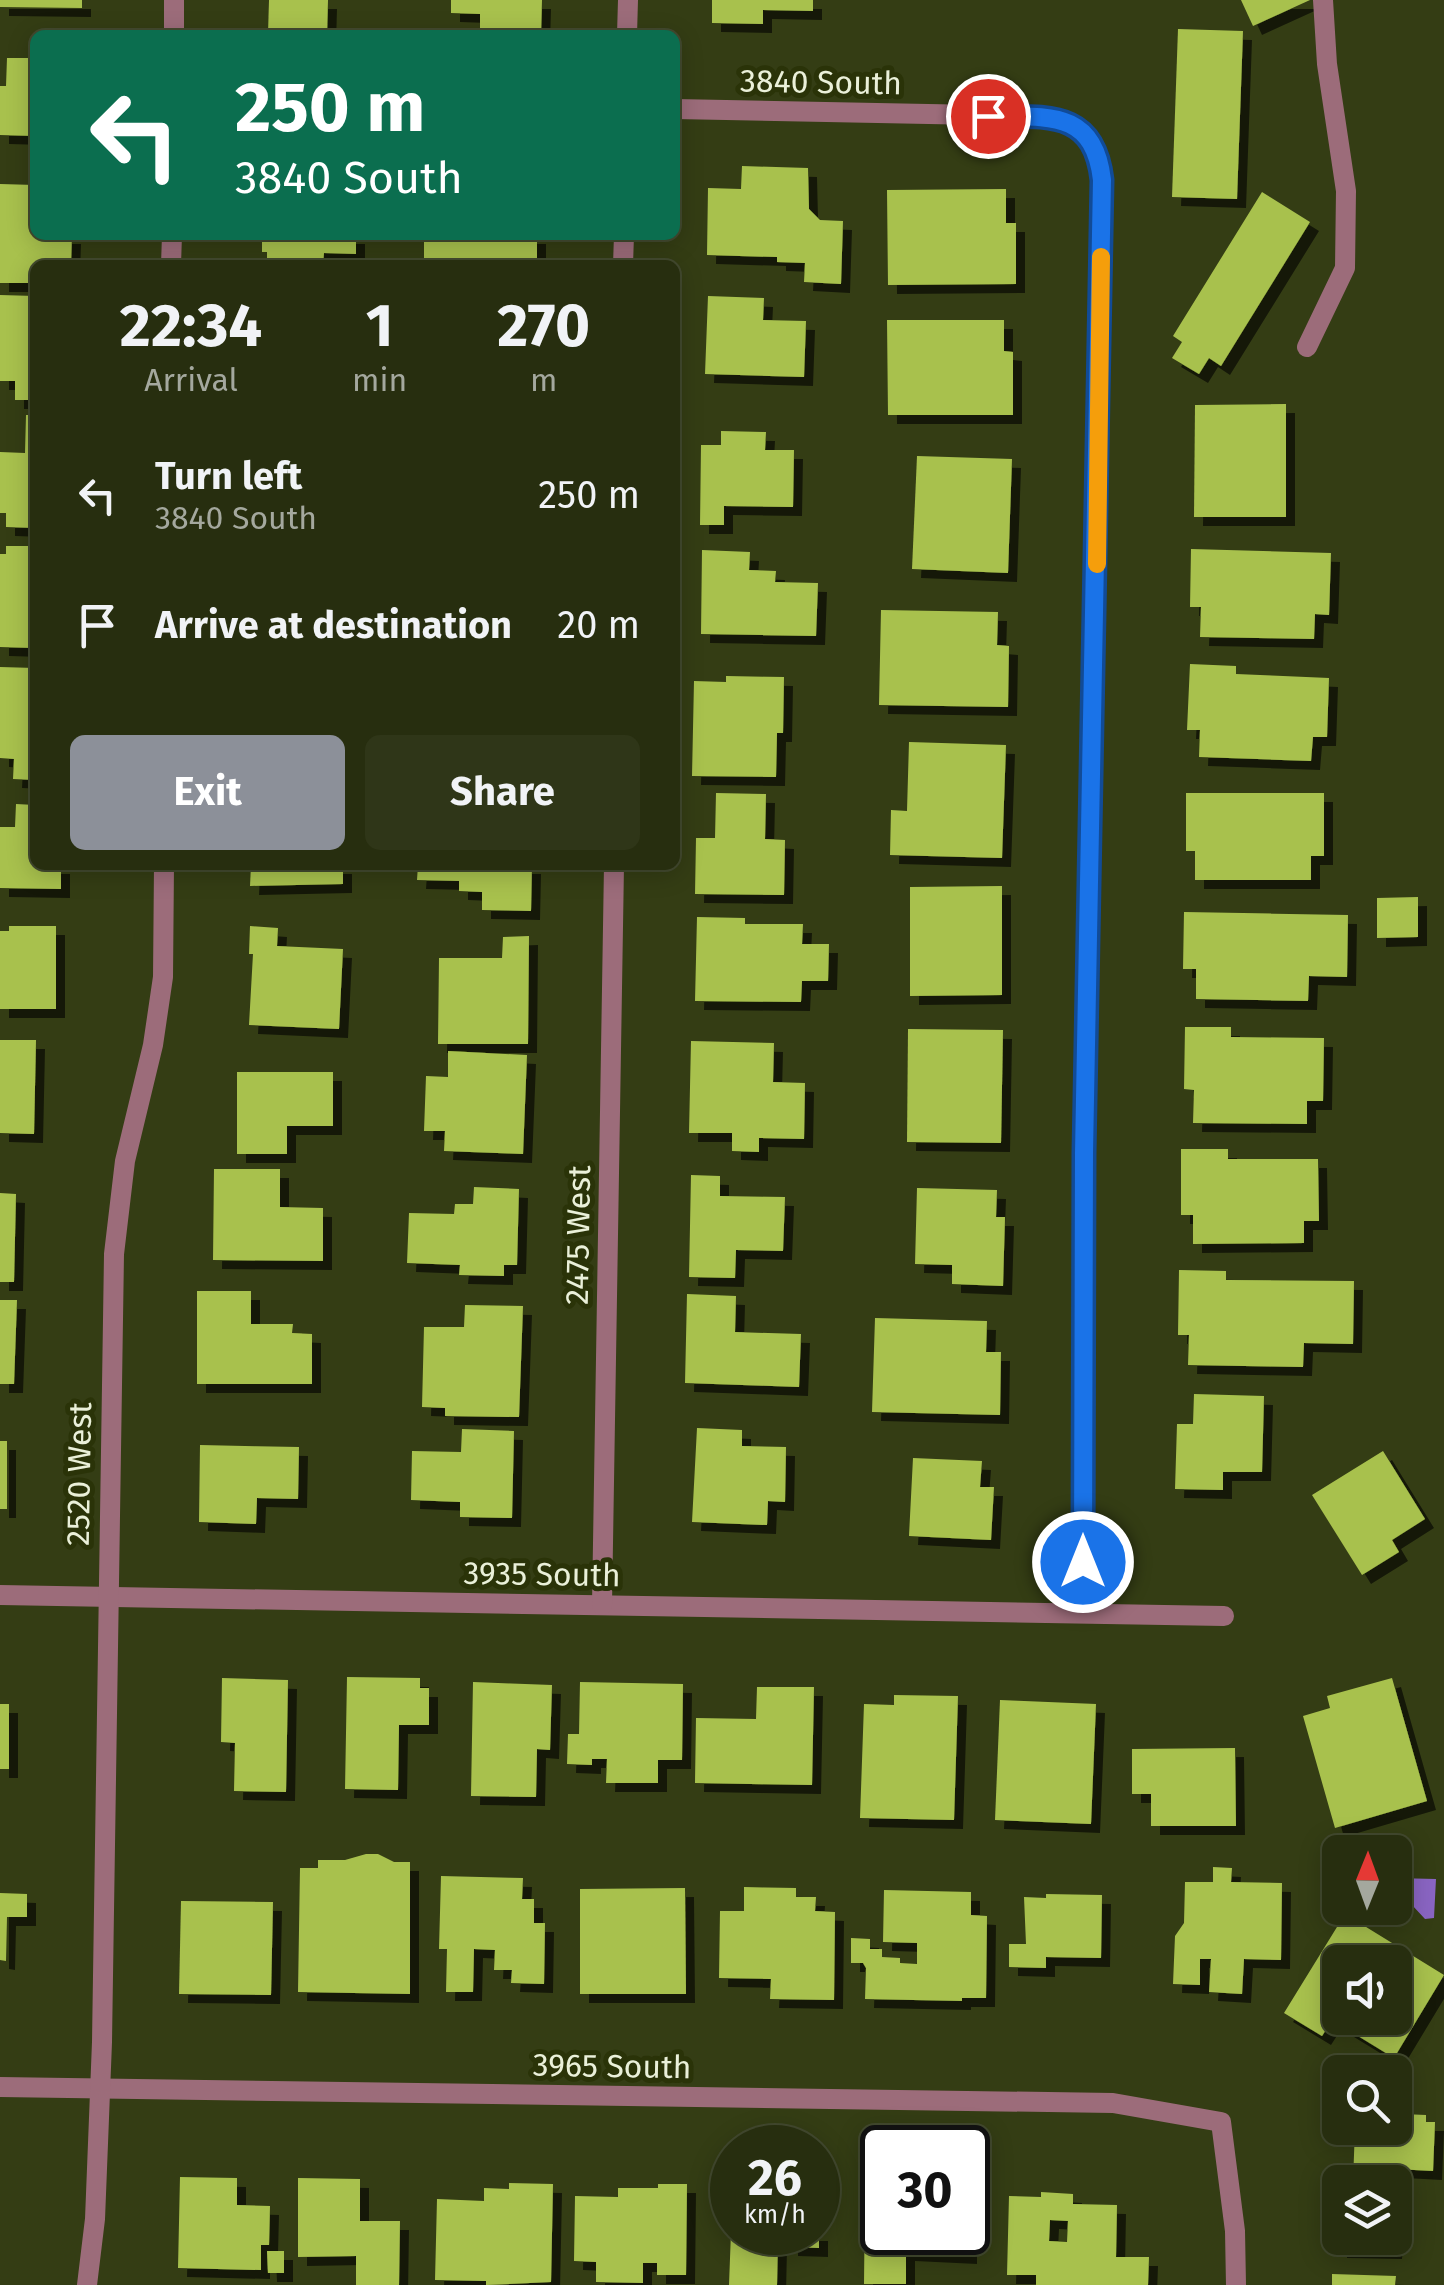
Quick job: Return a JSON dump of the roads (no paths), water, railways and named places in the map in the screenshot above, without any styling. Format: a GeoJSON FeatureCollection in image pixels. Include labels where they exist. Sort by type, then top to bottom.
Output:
{"type":"FeatureCollection","features":[{"type":"Feature","properties":{"kind":"street"},"geometry":{"type":"LineString","coordinates":[[174,0],[174,30]]}},
{"type":"Feature","properties":{"kind":"street"},"geometry":{"type":"LineString","coordinates":[[627,30],[628,0]]}},
{"type":"Feature","properties":{"kind":"street"},"geometry":{"type":"LineString","coordinates":[[1307,347],[1345,268],[1346,190],[1328,64],[1324,0]]}},
{"type":"Feature","properties":{"kind":"street","name":"3840 South"},"geometry":{"type":"LineString","coordinates":[[680,109],[1028,116],[1057,120],[1084,130],[1099,152],[1102,180],[1094,728],[1084,1153],[1082,1613]]}},
{"type":"Feature","properties":{"kind":"street","name":"2520 West"},"geometry":{"type":"LineString","coordinates":[[87,2285],[100,2089],[114,1254],[125,1161],[153,1045],[163,977],[164,870]]}},
{"type":"Feature","properties":{"kind":"street","name":"2475 West"},"geometry":{"type":"LineString","coordinates":[[602,1605],[614,870]]}},
{"type":"Feature","properties":{"kind":"street","name":"3935 South"},"geometry":{"type":"LineString","coordinates":[[0,1595],[1224,1616]]}},
{"type":"Feature","properties":{"kind":"street","name":"3965 South"},"geometry":{"type":"LineString","coordinates":[[0,2087],[1113,2104],[1222,2122],[1235,2231],[1236,2285]]}}]}
